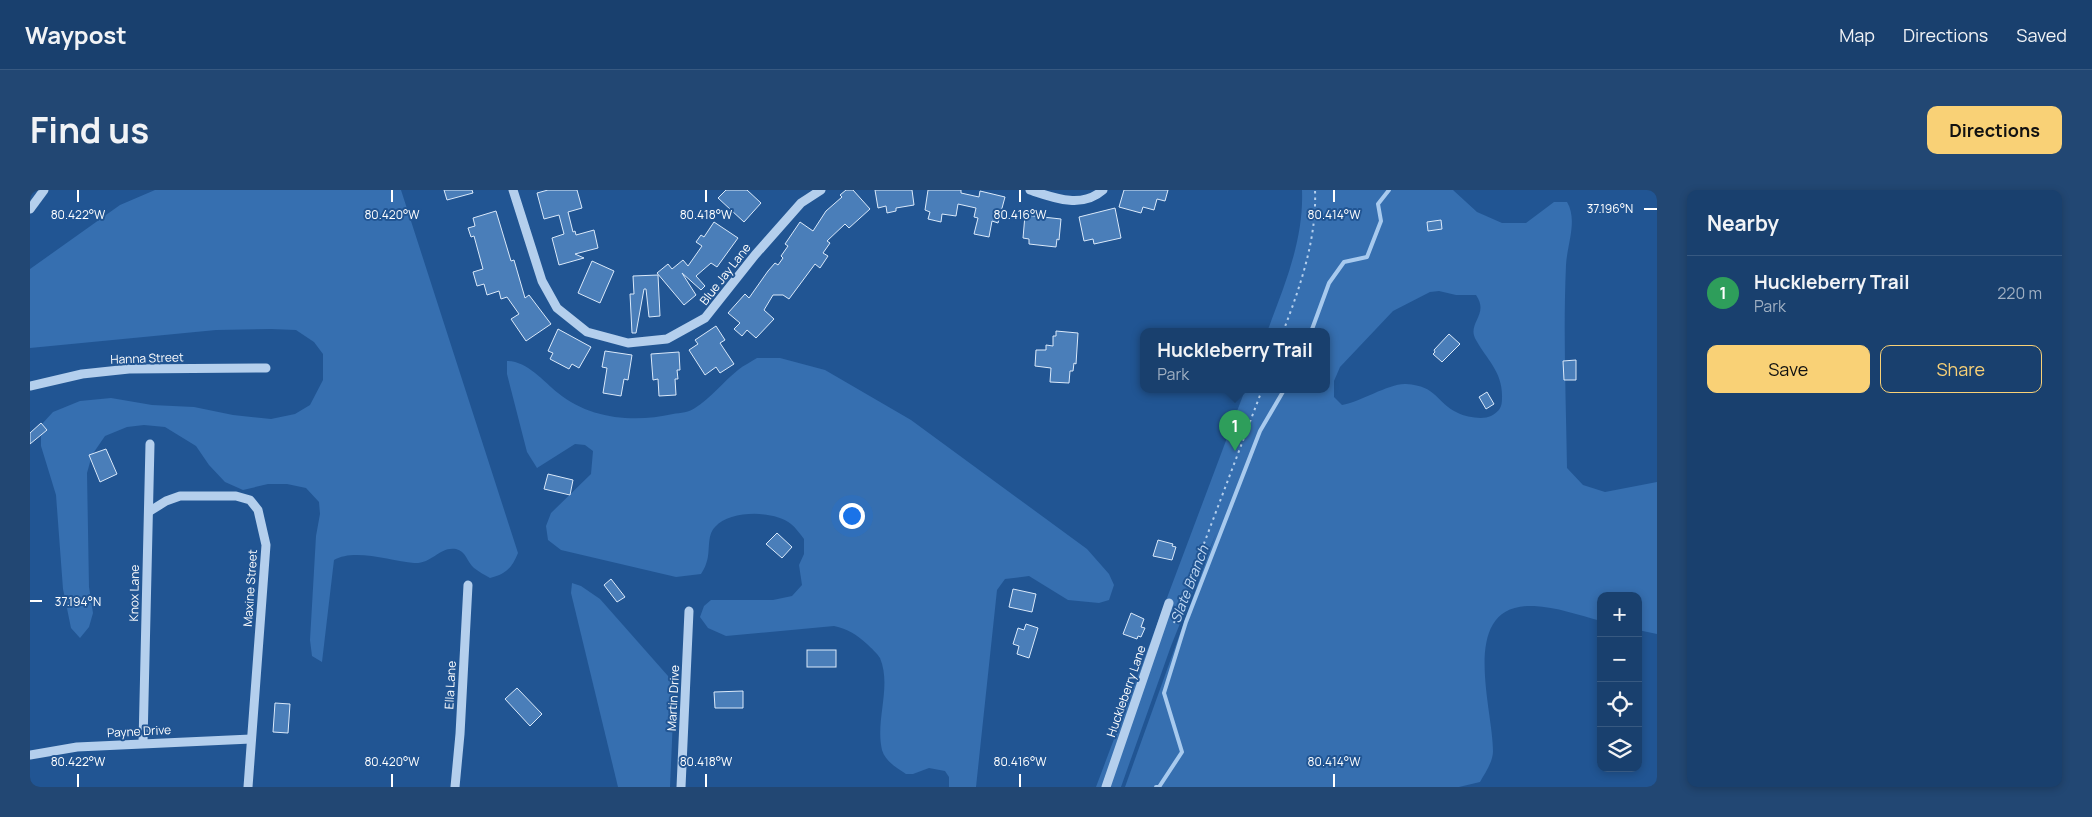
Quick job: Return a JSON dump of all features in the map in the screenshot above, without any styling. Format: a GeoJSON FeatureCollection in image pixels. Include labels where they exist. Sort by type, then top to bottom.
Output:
{"type":"FeatureCollection","features":[{"type":"Feature","properties":{"kind":"street"},"geometry":{"type":"LineString","coordinates":[[30,209],[44,190]]}},
{"type":"Feature","properties":{"kind":"street","name":"Blue Jay Lane"},"geometry":{"type":"LineString","coordinates":[[513,190],[542,281],[557,308],[587,332],[628,342],[667,339],[706,318],[755,255],[801,203],[821,190]]}},
{"type":"Feature","properties":{"kind":"street"},"geometry":{"type":"LineString","coordinates":[[1035,191],[1073,202],[1090,199],[1103,190]]}},
{"type":"Feature","properties":{"kind":"street","name":"Hanna Street"},"geometry":{"type":"LineString","coordinates":[[30,386],[82,374],[129,369],[266,368]]}},
{"type":"Feature","properties":{"kind":"street","name":"Knox Lane"},"geometry":{"type":"LineString","coordinates":[[143,743],[150,511],[150,444]]}},
{"type":"Feature","properties":{"kind":"street","name":"Maxine Street"},"geometry":{"type":"LineString","coordinates":[[150,511],[166,501],[180,496],[236,496],[250,500],[258,510],[266,546],[248,787]]}},
{"type":"Feature","properties":{"kind":"street","name":"Ella Lane"},"geometry":{"type":"LineString","coordinates":[[456,787],[468,585]]}},
{"type":"Feature","properties":{"kind":"street","name":"Huckleberry Lane"},"geometry":{"type":"LineString","coordinates":[[1106,787],[1169,603]]}},
{"type":"Feature","properties":{"kind":"street","name":"Martin Drive"},"geometry":{"type":"LineString","coordinates":[[681,787],[690,611]]}},
{"type":"Feature","properties":{"kind":"street","name":"Payne Drive"},"geometry":{"type":"LineString","coordinates":[[30,755],[77,747],[251,739]]}},
{"type":"Feature","properties":{"kind":"path"},"geometry":{"type":"LineString","coordinates":[[1285,328],[1306,266],[1312,233],[1315,190]]}},
{"type":"Feature","properties":{"kind":"path"},"geometry":{"type":"LineString","coordinates":[[1172,630],[1261,393]]}},
{"type":"Feature","properties":{"kind":"shaded area"},"geometry":{"type":"Polygon","coordinates":[[[155,190],[401,190],[518,553],[508,570],[490,578],[474,568],[464,554],[456,549],[445,550],[420,563],[362,555],[352,555],[334,560],[322,662],[312,656],[310,640],[316,536],[320,514],[319,502],[306,488],[287,484],[268,484],[243,490],[225,482],[209,465],[196,446],[165,427],[144,425],[127,427],[105,436],[92,455],[87,473],[89,587],[93,613],[89,627],[80,638],[71,628],[63,589],[56,495],[41,446],[41,425],[53,412],[80,401],[111,398],[152,405],[194,407],[233,415],[271,419],[295,414],[310,405],[323,380],[323,354],[314,342],[296,330],[216,330],[30,348],[30,269],[120,205],[155,190]]]}},
{"type":"Feature","properties":{"kind":"shaded area"},"geometry":{"type":"Polygon","coordinates":[[[1302,190],[1453,190],[1477,212],[1502,223],[1526,223],[1554,202],[1567,202],[1572,217],[1572,225],[1566,265],[1565,290],[1567,468],[1583,485],[1605,492],[1657,482],[1657,634],[1642,631],[1642,592],[1597,592],[1597,620],[1559,610],[1534,606],[1510,610],[1495,621],[1487,639],[1485,661],[1493,755],[1480,782],[1459,787],[1125,787],[1216,533],[1171,646],[1121,787],[1096,787],[1244,393],[1330,393],[1330,328],[1269,328],[1292,263],[1302,209],[1302,190]],[[1439,291],[1430,292],[1393,311],[1340,367],[1334,381],[1334,397],[1342,405],[1399,384],[1417,385],[1431,391],[1445,405],[1465,416],[1484,418],[1491,416],[1501,406],[1502,389],[1494,367],[1480,347],[1474,334],[1480,314],[1480,302],[1476,295],[1456,295],[1439,291]]]}},
{"type":"Feature","properties":{"kind":"shaded area"},"geometry":{"type":"Polygon","coordinates":[[[757,358],[780,358],[825,370],[911,420],[1087,549],[1109,574],[1114,585],[1109,600],[1099,603],[1068,600],[1029,576],[1005,579],[997,590],[976,787],[949,787],[949,777],[945,771],[929,768],[913,774],[906,774],[886,758],[880,739],[884,692],[883,669],[877,654],[855,635],[834,626],[726,636],[708,628],[700,617],[704,606],[711,600],[773,600],[792,596],[802,585],[799,565],[804,554],[804,539],[793,526],[783,519],[763,514],[752,514],[731,517],[722,521],[710,535],[707,560],[701,574],[676,577],[561,550],[548,540],[546,526],[551,513],[591,474],[593,451],[585,445],[575,444],[537,468],[527,452],[507,374],[507,361],[521,364],[528,368],[558,393],[584,409],[613,417],[643,418],[682,413],[693,409],[706,400],[738,370],[757,358]]]}},
{"type":"Feature","properties":{"kind":"shaded area"},"geometry":{"type":"Polygon","coordinates":[[[572,583],[581,586],[600,599],[668,676],[674,695],[670,787],[618,787],[571,593],[572,583]]]}},
{"type":"Feature","properties":{"kind":"building"},"geometry":{"type":"Polygon","coordinates":[[[444,190],[472,190],[473,193],[447,200],[444,190]]]}},
{"type":"Feature","properties":{"kind":"building"},"geometry":{"type":"Polygon","coordinates":[[[548,190],[577,190],[582,208],[568,212],[573,232],[575,231],[576,235],[594,230],[598,248],[575,254],[584,258],[559,265],[552,238],[564,234],[559,215],[544,219],[537,193],[548,190]]]}},
{"type":"Feature","properties":{"kind":"building"},"geometry":{"type":"Polygon","coordinates":[[[726,190],[747,190],[761,203],[744,222],[718,198],[726,190]]]}},
{"type":"Feature","properties":{"kind":"building"},"geometry":{"type":"Polygon","coordinates":[[[846,190],[853,190],[870,209],[849,228],[845,224],[827,241],[830,243],[823,253],[828,256],[820,268],[815,264],[789,299],[783,295],[773,295],[764,310],[774,319],[756,338],[747,330],[742,336],[734,329],[740,323],[728,313],[745,294],[749,298],[775,263],[778,265],[783,258],[781,256],[788,246],[785,244],[800,222],[813,231],[826,211],[842,197],[840,195],[846,190]]]}},
{"type":"Feature","properties":{"kind":"building"},"geometry":{"type":"Polygon","coordinates":[[[875,190],[912,190],[914,205],[896,208],[896,211],[887,213],[886,206],[878,208],[875,190]]]}},
{"type":"Feature","properties":{"kind":"building"},"geometry":{"type":"Polygon","coordinates":[[[928,190],[961,190],[961,193],[979,197],[980,191],[1005,197],[998,223],[992,221],[989,237],[974,234],[978,218],[974,217],[976,208],[958,204],[956,216],[942,214],[941,222],[928,219],[930,212],[925,210],[928,190]]]}},
{"type":"Feature","properties":{"kind":"building"},"geometry":{"type":"Polygon","coordinates":[[[1124,190],[1168,190],[1165,201],[1157,199],[1154,210],[1143,207],[1141,213],[1119,207],[1124,190]]]}},
{"type":"Feature","properties":{"kind":"building"},"geometry":{"type":"Polygon","coordinates":[[[1115,208],[1121,238],[1094,244],[1093,239],[1084,241],[1079,217],[1115,208]]]}},
{"type":"Feature","properties":{"kind":"building"},"geometry":{"type":"Polygon","coordinates":[[[496,211],[511,261],[514,260],[525,298],[529,295],[551,324],[526,341],[511,319],[519,314],[507,297],[501,299],[499,291],[487,295],[484,284],[477,286],[473,272],[483,269],[474,236],[471,237],[468,228],[475,226],[473,218],[496,211]]]}},
{"type":"Feature","properties":{"kind":"building"},"geometry":{"type":"Polygon","coordinates":[[[1025,215],[1061,219],[1059,240],[1057,239],[1056,247],[1029,244],[1029,239],[1023,238],[1025,215]]]}},
{"type":"Feature","properties":{"kind":"building"},"geometry":{"type":"Polygon","coordinates":[[[1441,220],[1442,229],[1428,231],[1427,222],[1441,220]]]}},
{"type":"Feature","properties":{"kind":"building"},"geometry":{"type":"Polygon","coordinates":[[[714,222],[738,238],[717,267],[711,263],[696,276],[705,286],[701,290],[682,273],[696,295],[684,305],[657,273],[668,264],[672,269],[683,260],[688,266],[702,246],[696,242],[701,235],[704,237],[714,222]]]}},
{"type":"Feature","properties":{"kind":"building"},"geometry":{"type":"Polygon","coordinates":[[[592,261],[614,271],[600,303],[578,293],[592,261]]]}},
{"type":"Feature","properties":{"kind":"building"},"geometry":{"type":"Polygon","coordinates":[[[658,275],[660,316],[649,317],[646,289],[644,289],[636,333],[632,333],[630,294],[634,294],[633,276],[658,275]]]}},
{"type":"Feature","properties":{"kind":"building"},"geometry":{"type":"Polygon","coordinates":[[[716,326],[725,340],[720,343],[734,364],[720,373],[716,367],[705,375],[689,350],[698,344],[695,340],[716,326]]]}},
{"type":"Feature","properties":{"kind":"building"},"geometry":{"type":"Polygon","coordinates":[[[558,329],[591,347],[579,368],[572,364],[569,369],[550,359],[553,353],[548,351],[558,329]]]}},
{"type":"Feature","properties":{"kind":"building"},"geometry":{"type":"Polygon","coordinates":[[[1056,331],[1078,333],[1076,364],[1074,363],[1073,371],[1070,371],[1069,383],[1050,382],[1051,368],[1035,366],[1036,350],[1046,350],[1046,345],[1053,346],[1053,336],[1056,336],[1056,331]]]}},
{"type":"Feature","properties":{"kind":"building"},"geometry":{"type":"Polygon","coordinates":[[[1449,334],[1460,344],[1442,362],[1433,354],[1434,350],[1449,334]]]}},
{"type":"Feature","properties":{"kind":"building"},"geometry":{"type":"Polygon","coordinates":[[[605,351],[632,355],[628,380],[624,379],[621,396],[603,393],[607,368],[602,367],[605,351]]]}},
{"type":"Feature","properties":{"kind":"building"},"geometry":{"type":"Polygon","coordinates":[[[679,352],[680,370],[677,370],[678,379],[675,379],[676,395],[659,396],[658,379],[653,380],[651,354],[679,352]]]}},
{"type":"Feature","properties":{"kind":"building"},"geometry":{"type":"Polygon","coordinates":[[[1576,360],[1576,380],[1564,380],[1563,361],[1576,360]]]}},
{"type":"Feature","properties":{"kind":"building"},"geometry":{"type":"Polygon","coordinates":[[[1487,392],[1494,404],[1486,409],[1479,397],[1487,392]]]}},
{"type":"Feature","properties":{"kind":"building"},"geometry":{"type":"Polygon","coordinates":[[[41,423],[47,430],[30,444],[30,433],[41,423]]]}},
{"type":"Feature","properties":{"kind":"building"},"geometry":{"type":"Polygon","coordinates":[[[106,449],[117,474],[100,482],[89,455],[106,449]]]}},
{"type":"Feature","properties":{"kind":"building"},"geometry":{"type":"Polygon","coordinates":[[[548,474],[573,480],[570,495],[544,489],[548,474]]]}},
{"type":"Feature","properties":{"kind":"building"},"geometry":{"type":"Polygon","coordinates":[[[777,533],[792,547],[782,558],[766,544],[777,533]]]}},
{"type":"Feature","properties":{"kind":"building"},"geometry":{"type":"Polygon","coordinates":[[[1158,540],[1173,544],[1172,546],[1176,547],[1172,560],[1153,556],[1158,540]]]}},
{"type":"Feature","properties":{"kind":"building"},"geometry":{"type":"Polygon","coordinates":[[[611,579],[625,597],[617,602],[604,585],[611,579]]]}},
{"type":"Feature","properties":{"kind":"building"},"geometry":{"type":"Polygon","coordinates":[[[1013,589],[1036,594],[1032,612],[1009,607],[1013,589]]]}},
{"type":"Feature","properties":{"kind":"building"},"geometry":{"type":"Polygon","coordinates":[[[1131,613],[1144,619],[1141,627],[1145,628],[1141,637],[1138,636],[1137,639],[1123,634],[1131,613]]]}},
{"type":"Feature","properties":{"kind":"building"},"geometry":{"type":"Polygon","coordinates":[[[1026,624],[1038,628],[1029,658],[1017,654],[1019,646],[1013,644],[1018,628],[1024,630],[1026,624]]]}},
{"type":"Feature","properties":{"kind":"building"},"geometry":{"type":"Polygon","coordinates":[[[807,650],[836,650],[836,667],[807,667],[807,650]]]}},
{"type":"Feature","properties":{"kind":"building"},"geometry":{"type":"Polygon","coordinates":[[[517,688],[542,714],[530,726],[505,699],[517,688]]]}},
{"type":"Feature","properties":{"kind":"building"},"geometry":{"type":"Polygon","coordinates":[[[743,691],[743,708],[715,708],[714,692],[743,691]]]}},
{"type":"Feature","properties":{"kind":"building"},"geometry":{"type":"Polygon","coordinates":[[[275,703],[290,704],[288,733],[273,732],[275,703]]]}},
{"type":"Feature","properties":{"kind":"waterway","name":"Slate Branch"},"geometry":{"type":"LineString","coordinates":[[1312,328],[1329,283],[1344,262],[1367,257],[1381,221],[1378,204],[1389,190]]}},
{"type":"Feature","properties":{"kind":"waterway","name":"Slate Branch"},"geometry":{"type":"LineString","coordinates":[[1156,787],[1159,787],[1182,752],[1164,693],[1186,622],[1260,431],[1282,393]]}},
{"type":"Feature","properties":{"kind":"place","name":"Huckleberry Trail"},"geometry":{"type":"Point","coordinates":[1235,451]}}]}
